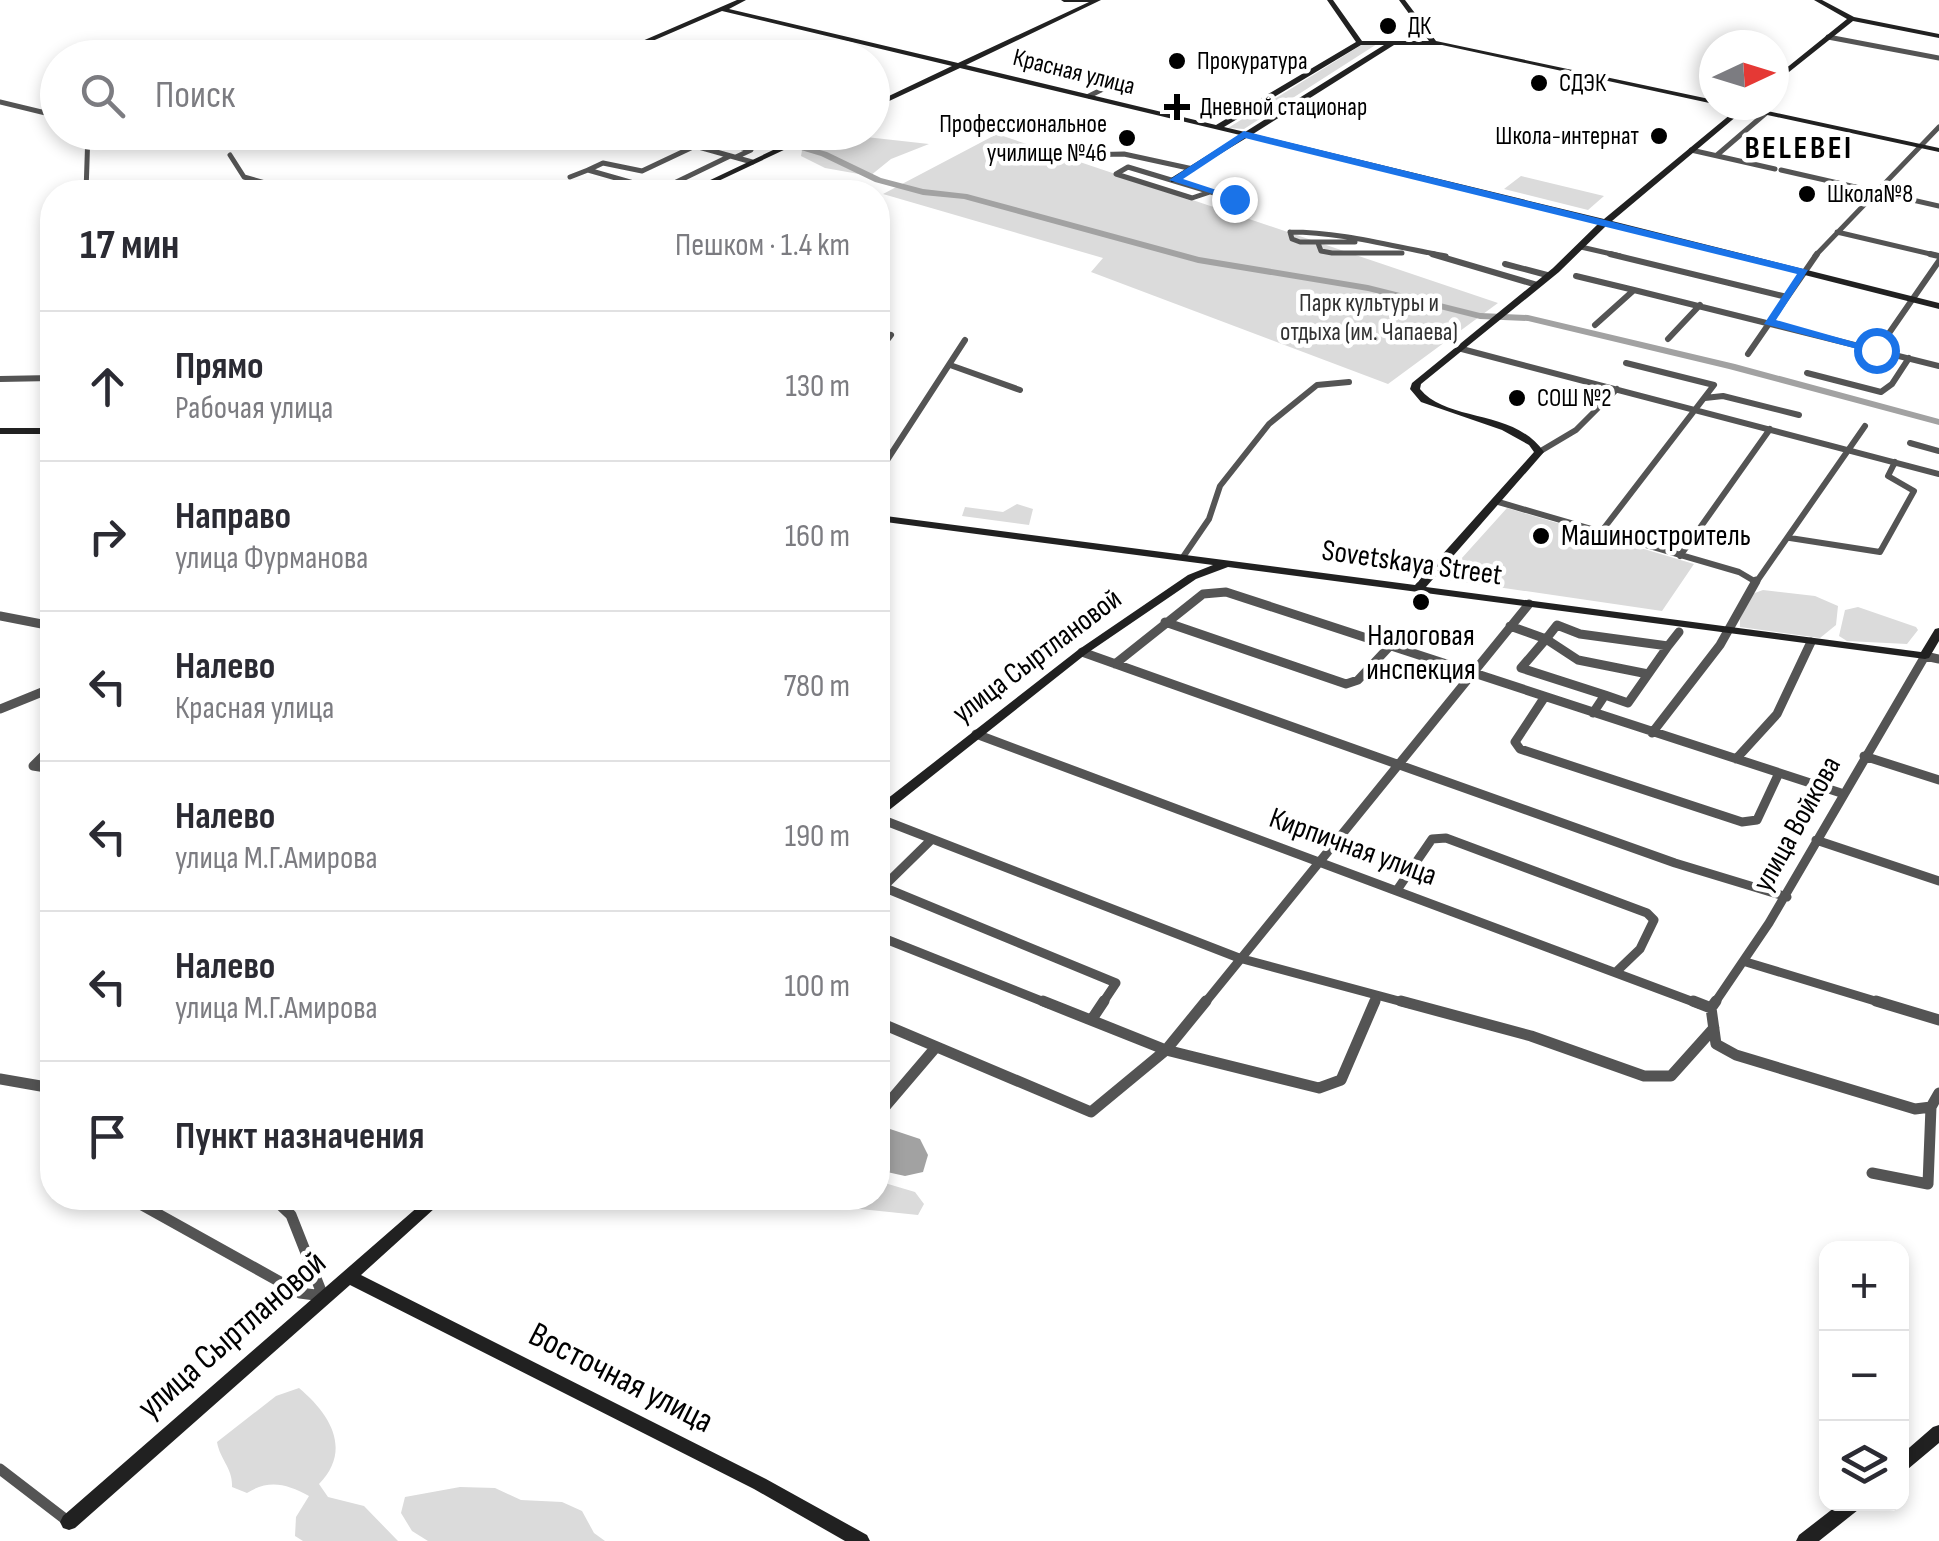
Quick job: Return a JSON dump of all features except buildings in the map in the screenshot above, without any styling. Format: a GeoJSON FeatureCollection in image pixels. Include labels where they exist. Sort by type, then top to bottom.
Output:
{"type":"FeatureCollection","features":[{"type":"Feature","properties":{"kind":"street"},"geometry":{"type":"LineString","coordinates":[[649,40],[743,0]]}},
{"type":"Feature","properties":{"kind":"street"},"geometry":{"type":"LineString","coordinates":[[1064,0],[1088,0]]}},
{"type":"Feature","properties":{"kind":"street"},"geometry":{"type":"LineString","coordinates":[[890,98],[1098,0]]}},
{"type":"Feature","properties":{"kind":"street"},"geometry":{"type":"LineString","coordinates":[[1330,0],[1360,43]]}},
{"type":"Feature","properties":{"kind":"street"},"geometry":{"type":"LineString","coordinates":[[1402,0],[1433,42]]}},
{"type":"Feature","properties":{"kind":"street"},"geometry":{"type":"LineString","coordinates":[[1817,0],[1852,20],[1939,36]]}},
{"type":"Feature","properties":{"kind":"street","name":"Красная улица"},"geometry":{"type":"LineString","coordinates":[[722,9],[854,40]]}},
{"type":"Feature","properties":{"kind":"street"},"geometry":{"type":"LineString","coordinates":[[1789,69],[1852,20]]}},
{"type":"Feature","properties":{"kind":"street"},"geometry":{"type":"LineString","coordinates":[[1828,36],[1939,58]]}},
{"type":"Feature","properties":{"kind":"street"},"geometry":{"type":"LineString","coordinates":[[1174,180],[1394,42]]}},
{"type":"Feature","properties":{"kind":"street"},"geometry":{"type":"LineString","coordinates":[[1218,127],[1360,43],[1433,42],[1699,99]]}},
{"type":"Feature","properties":{"kind":"street","name":"Красная улица"},"geometry":{"type":"LineString","coordinates":[[890,48],[1939,306]]}},
{"type":"Feature","properties":{"kind":"street"},"geometry":{"type":"LineString","coordinates":[[1089,96],[1110,86]]}},
{"type":"Feature","properties":{"kind":"street"},"geometry":{"type":"LineString","coordinates":[[0,102],[40,112]]}},
{"type":"Feature","properties":{"kind":"street"},"geometry":{"type":"LineString","coordinates":[[1789,118],[1939,150]]}},
{"type":"Feature","properties":{"kind":"street"},"geometry":{"type":"LineString","coordinates":[[1539,452],[1536,444],[1521,433],[1445,410],[1418,396],[1417,383],[1581,248],[1604,223],[1727,120]]}},
{"type":"Feature","properties":{"kind":"street"},"geometry":{"type":"LineString","coordinates":[[1717,156],[1758,120]]}},
{"type":"Feature","properties":{"kind":"street"},"geometry":{"type":"LineString","coordinates":[[1748,354],[1768,321],[1837,232],[1939,127]]}},
{"type":"Feature","properties":{"kind":"street"},"geometry":{"type":"LineString","coordinates":[[86,180],[87,150]]}},
{"type":"Feature","properties":{"kind":"street"},"geometry":{"type":"LineString","coordinates":[[570,178],[603,163],[642,171],[687,150]]}},
{"type":"Feature","properties":{"kind":"street"},"geometry":{"type":"LineString","coordinates":[[710,150],[752,162]]}},
{"type":"Feature","properties":{"kind":"street"},"geometry":{"type":"LineString","coordinates":[[681,180],[751,150]]}},
{"type":"Feature","properties":{"kind":"street"},"geometry":{"type":"LineString","coordinates":[[713,180],[779,150]]}},
{"type":"Feature","properties":{"kind":"street"},"geometry":{"type":"LineString","coordinates":[[1691,150],[1939,206]]}},
{"type":"Feature","properties":{"kind":"street"},"geometry":{"type":"LineString","coordinates":[[1082,155],[1103,152],[1145,156],[1193,169]]}},
{"type":"Feature","properties":{"kind":"street"},"geometry":{"type":"LineString","coordinates":[[230,155],[244,177],[255,180]]}},
{"type":"Feature","properties":{"kind":"street"},"geometry":{"type":"LineString","coordinates":[[1210,192],[1192,198],[1116,174],[1128,167],[1234,199]]}},
{"type":"Feature","properties":{"kind":"street"},"geometry":{"type":"LineString","coordinates":[[588,170],[623,180]]}},
{"type":"Feature","properties":{"kind":"street"},"geometry":{"type":"LineString","coordinates":[[1363,242],[1318,243],[1292,239],[1290,232],[1334,232],[1363,242],[1450,257],[1536,284]]}},
{"type":"Feature","properties":{"kind":"street"},"geometry":{"type":"LineString","coordinates":[[1837,232],[1939,259],[1885,339],[1888,353]]}},
{"type":"Feature","properties":{"kind":"street"},"geometry":{"type":"LineString","coordinates":[[1318,243],[1321,251],[1332,253],[1424,254]]}},
{"type":"Feature","properties":{"kind":"street"},"geometry":{"type":"LineString","coordinates":[[1581,248],[1787,297]]}},
{"type":"Feature","properties":{"kind":"street"},"geometry":{"type":"LineString","coordinates":[[1505,264],[1547,275]]}},
{"type":"Feature","properties":{"kind":"street"},"geometry":{"type":"LineString","coordinates":[[1576,276],[1939,366]]}},
{"type":"Feature","properties":{"kind":"street"},"geometry":{"type":"LineString","coordinates":[[1595,325],[1634,290]]}},
{"type":"Feature","properties":{"kind":"street"},"geometry":{"type":"LineString","coordinates":[[1668,339],[1700,304]]}},
{"type":"Feature","properties":{"kind":"street"},"geometry":{"type":"LineString","coordinates":[[890,456],[965,340]]}},
{"type":"Feature","properties":{"kind":"street"},"geometry":{"type":"LineString","coordinates":[[1458,348],[1939,474]]}},
{"type":"Feature","properties":{"kind":"street"},"geometry":{"type":"LineString","coordinates":[[1807,373],[1880,392],[1892,384],[1909,358]]}},
{"type":"Feature","properties":{"kind":"street"},"geometry":{"type":"LineString","coordinates":[[1601,532],[1714,385],[1626,363]]}},
{"type":"Feature","properties":{"kind":"street"},"geometry":{"type":"LineString","coordinates":[[950,366],[1020,390]]}},
{"type":"Feature","properties":{"kind":"street"},"geometry":{"type":"LineString","coordinates":[[0,379],[40,378]]}},
{"type":"Feature","properties":{"kind":"street"},"geometry":{"type":"LineString","coordinates":[[1183,557],[1209,519],[1215,492],[1248,444],[1316,385],[1349,382]]}},
{"type":"Feature","properties":{"kind":"street"},"geometry":{"type":"LineString","coordinates":[[1417,590],[1539,452],[1576,430],[1617,389]]}},
{"type":"Feature","properties":{"kind":"street"},"geometry":{"type":"LineString","coordinates":[[1705,398],[1723,396],[1799,415]]}},
{"type":"Feature","properties":{"kind":"street"},"geometry":{"type":"LineString","coordinates":[[1652,732],[1730,631],[1756,582],[1865,426]]}},
{"type":"Feature","properties":{"kind":"street"},"geometry":{"type":"LineString","coordinates":[[1680,556],[1770,429]]}},
{"type":"Feature","properties":{"kind":"street"},"geometry":{"type":"LineString","coordinates":[[0,432],[40,431]]}},
{"type":"Feature","properties":{"kind":"street"},"geometry":{"type":"LineString","coordinates":[[1910,443],[1939,451]]}},
{"type":"Feature","properties":{"kind":"street"},"geometry":{"type":"LineString","coordinates":[[1790,538],[1880,552],[1914,491],[1888,476],[1895,462]]}},
{"type":"Feature","properties":{"kind":"street"},"geometry":{"type":"LineString","coordinates":[[1495,501],[1739,572],[1756,582]]}},
{"type":"Feature","properties":{"kind":"street","name":"Sovetskaya Street"},"geometry":{"type":"LineString","coordinates":[[890,520],[1939,660]]}},
{"type":"Feature","properties":{"kind":"street"},"geometry":{"type":"LineString","coordinates":[[1162,554],[1187,562],[1192,576]]}},
{"type":"Feature","properties":{"kind":"street","name":"улица Сыртлановой"},"geometry":{"type":"LineString","coordinates":[[890,805],[1082,652],[1192,576],[1217,566],[1239,564]]}},
{"type":"Feature","properties":{"kind":"street","name":"улица Сыртлановой"},"geometry":{"type":"LineString","coordinates":[[1115,664],[1165,622],[1202,594],[1226,592],[1389,648],[1358,680],[1346,684],[1165,622]]}},
{"type":"Feature","properties":{"kind":"street"},"geometry":{"type":"LineString","coordinates":[[890,1027],[1091,1112],[1166,1050],[1529,604]]}},
{"type":"Feature","properties":{"kind":"street"},"geometry":{"type":"LineString","coordinates":[[0,616],[40,624]]}},
{"type":"Feature","properties":{"kind":"street"},"geometry":{"type":"LineString","coordinates":[[1668,646],[1580,634],[1557,625],[1521,668],[1628,703],[1679,632]]}},
{"type":"Feature","properties":{"kind":"street"},"geometry":{"type":"LineString","coordinates":[[1510,626],[1546,639],[1551,648],[1566,655],[1620,672],[1648,674]]}},
{"type":"Feature","properties":{"kind":"street"},"geometry":{"type":"LineString","coordinates":[[1891,652],[1913,652],[1936,636]]}},
{"type":"Feature","properties":{"kind":"street","name":"улица Войкова"},"geometry":{"type":"LineString","coordinates":[[1712,1008],[1746,962],[1786,896],[1841,794],[1936,636]]}},
{"type":"Feature","properties":{"kind":"street"},"geometry":{"type":"LineString","coordinates":[[1736,760],[1750,735],[1767,728],[1781,710],[1796,684],[1811,642]]}},
{"type":"Feature","properties":{"kind":"street"},"geometry":{"type":"LineString","coordinates":[[1389,648],[1841,794]]}},
{"type":"Feature","properties":{"kind":"street"},"geometry":{"type":"LineString","coordinates":[[1082,652],[1675,863],[1786,896]]}},
{"type":"Feature","properties":{"kind":"street"},"geometry":{"type":"LineString","coordinates":[[1891,652],[1908,656],[1916,670]]}},
{"type":"Feature","properties":{"kind":"street"},"geometry":{"type":"LineString","coordinates":[[0,709],[40,693]]}},
{"type":"Feature","properties":{"kind":"street"},"geometry":{"type":"LineString","coordinates":[[1593,713],[1604,695]]}},
{"type":"Feature","properties":{"kind":"street"},"geometry":{"type":"LineString","coordinates":[[1544,698],[1515,742],[1520,749],[1742,822],[1756,820],[1779,774]]}},
{"type":"Feature","properties":{"kind":"street","name":"Кирпичная улица"},"geometry":{"type":"LineString","coordinates":[[976,734],[1712,1008]]}},
{"type":"Feature","properties":{"kind":"street"},"geometry":{"type":"LineString","coordinates":[[1864,756],[1939,780]]}},
{"type":"Feature","properties":{"kind":"street"},"geometry":{"type":"LineString","coordinates":[[890,820],[1238,958],[1530,1036],[1655,1078],[1672,1076],[1714,1028]]}},
{"type":"Feature","properties":{"kind":"street"},"geometry":{"type":"LineString","coordinates":[[1397,890],[1432,840],[1446,838],[1647,913],[1654,920],[1654,928],[1631,960],[1616,972]]}},
{"type":"Feature","properties":{"kind":"street"},"geometry":{"type":"LineString","coordinates":[[890,880],[932,839]]}},
{"type":"Feature","properties":{"kind":"street"},"geometry":{"type":"LineString","coordinates":[[1816,840],[1939,881]]}},
{"type":"Feature","properties":{"kind":"street"},"geometry":{"type":"LineString","coordinates":[[890,890],[1116,982],[1092,1020]]}},
{"type":"Feature","properties":{"kind":"street"},"geometry":{"type":"LineString","coordinates":[[890,941],[1166,1050],[1319,1088],[1341,1080],[1378,996]]}},
{"type":"Feature","properties":{"kind":"street"},"geometry":{"type":"LineString","coordinates":[[1746,962],[1939,1020]]}},
{"type":"Feature","properties":{"kind":"street"},"geometry":{"type":"LineString","coordinates":[[1712,1008],[1716,1044],[1736,1056],[1915,1110],[1931,1107]]}},
{"type":"Feature","properties":{"kind":"street"},"geometry":{"type":"LineString","coordinates":[[890,1101],[936,1047]]}},
{"type":"Feature","properties":{"kind":"street"},"geometry":{"type":"LineString","coordinates":[[0,1079],[40,1086]]}},
{"type":"Feature","properties":{"kind":"street"},"geometry":{"type":"LineString","coordinates":[[1872,1173],[1928,1184],[1931,1107],[1939,1093]]}},
{"type":"Feature","properties":{"kind":"street"},"geometry":{"type":"LineString","coordinates":[[151,1210],[285,1286],[322,1296],[286,1210]]}},
{"type":"Feature","properties":{"kind":"street","name":"улица Сыртлановой"},"geometry":{"type":"LineString","coordinates":[[69,1522],[424,1210]]}},
{"type":"Feature","properties":{"kind":"street","name":"Восточная улица"},"geometry":{"type":"LineString","coordinates":[[349,1277],[760,1484],[861,1541]]}},
{"type":"Feature","properties":{"kind":"street"},"geometry":{"type":"LineString","coordinates":[[1909,1458],[1939,1432]]}},
{"type":"Feature","properties":{"kind":"street"},"geometry":{"type":"LineString","coordinates":[[0,1469],[69,1522]]}},
{"type":"Feature","properties":{"kind":"street"},"geometry":{"type":"LineString","coordinates":[[1805,1541],[1843,1511]]}},
{"type":"Feature","properties":{"kind":"green space"},"geometry":{"type":"Polygon","coordinates":[[[1363,44],[1377,44],[1244,129],[1228,128],[1363,44]]]}},
{"type":"Feature","properties":{"kind":"green space","name":"Парк культуры и отдыха (им. Чапаева)"},"geometry":{"type":"Polygon","coordinates":[[[997,134],[1498,303],[1388,384],[1091,272],[1103,258],[890,196],[890,190],[997,134]]]}},
{"type":"Feature","properties":{"kind":"green space"},"geometry":{"type":"Polygon","coordinates":[[[890,140],[929,144],[891,159],[870,176],[825,168],[801,156],[802,150],[890,150],[890,140]]]}},
{"type":"Feature","properties":{"kind":"green space"},"geometry":{"type":"Polygon","coordinates":[[[1521,176],[1604,196],[1588,210],[1504,189],[1521,176]]]}},
{"type":"Feature","properties":{"kind":"green space"},"geometry":{"type":"Polygon","coordinates":[[[1017,504],[1033,509],[1029,525],[962,516],[965,507],[1003,512],[1017,504]]]}},
{"type":"Feature","properties":{"kind":"green space","name":"Машиностроитель"},"geometry":{"type":"Polygon","coordinates":[[[1507,508],[1694,564],[1662,611],[1443,579],[1507,508]]]}},
{"type":"Feature","properties":{"kind":"green space"},"geometry":{"type":"Polygon","coordinates":[[[1763,590],[1815,596],[1838,606],[1836,625],[1820,638],[1740,627],[1752,594],[1763,590]]]}},
{"type":"Feature","properties":{"kind":"green space"},"geometry":{"type":"Polygon","coordinates":[[[1858,607],[1918,630],[1907,644],[1847,641],[1839,636],[1845,610],[1858,607]]]}},
{"type":"Feature","properties":{"kind":"green space"},"geometry":{"type":"Polygon","coordinates":[[[890,1185],[915,1192],[924,1204],[918,1215],[870,1210],[890,1210],[890,1185]]]}},
{"type":"Feature","properties":{"kind":"green space"},"geometry":{"type":"Polygon","coordinates":[[[299,1388],[328,1421],[336,1446],[329,1471],[319,1484],[328,1497],[364,1506],[398,1541],[303,1541],[295,1536],[296,1517],[309,1496],[278,1485],[247,1493],[232,1487],[217,1442],[276,1396],[299,1388]]]}},
{"type":"Feature","properties":{"kind":"green space"},"geometry":{"type":"Polygon","coordinates":[[[460,1487],[495,1488],[521,1500],[562,1502],[582,1511],[594,1533],[605,1541],[428,1541],[412,1531],[401,1513],[405,1497],[460,1487]]]}},
{"type":"Feature","properties":{"kind":"shaded area"},"geometry":{"type":"Polygon","coordinates":[[[890,1129],[920,1139],[928,1155],[923,1172],[905,1176],[890,1173],[890,1129]]]}},
{"type":"Feature","properties":{"kind":"waterway"},"geometry":{"type":"LineString","coordinates":[[810,150],[878,180]]}},
{"type":"Feature","properties":{"kind":"waterway"},"geometry":{"type":"LineString","coordinates":[[890,183],[923,192],[964,196],[1198,260],[1368,288],[1480,316],[1528,318],[1731,366],[1939,422]]}},
{"type":"Feature","properties":{"kind":"place","name":"ДК"},"geometry":{"type":"Point","coordinates":[1388,26]}},
{"type":"Feature","properties":{"kind":"place","name":"Прокуратура"},"geometry":{"type":"Point","coordinates":[1177,61]}},
{"type":"Feature","properties":{"kind":"place","name":"СДЭК"},"geometry":{"type":"Point","coordinates":[1539,83]}},
{"type":"Feature","properties":{"kind":"place","name":"Дневной стационар"},"geometry":{"type":"Point","coordinates":[1177,107]}},
{"type":"Feature","properties":{"kind":"place","name":"Школа-интернат"},"geometry":{"type":"Point","coordinates":[1659,136]}},
{"type":"Feature","properties":{"kind":"place","name":"Профессиональное училище №46"},"geometry":{"type":"Point","coordinates":[1127,138]}},
{"type":"Feature","properties":{"kind":"place","name":"Школа№8"},"geometry":{"type":"Point","coordinates":[1807,194]}},
{"type":"Feature","properties":{"kind":"place","name":"СОШ №2"},"geometry":{"type":"Point","coordinates":[1517,398]}},
{"type":"Feature","properties":{"kind":"place","name":"Машиностроитель"},"geometry":{"type":"Point","coordinates":[1541,536]}},
{"type":"Feature","properties":{"kind":"place","name":"Налоговая инспекция"},"geometry":{"type":"Point","coordinates":[1421,602]}},
{"type":"Feature","properties":{"kind":"district","name":"BELEBEI"},"geometry":{"type":"Point","coordinates":[1799,148]}},
{"type":"Feature","properties":{"kind":"route"},"geometry":{"type":"LineString","coordinates":[[1234,199],[1174,180],[1244,134],[1804,273],[1768,321],[1876,350]]}}]}
